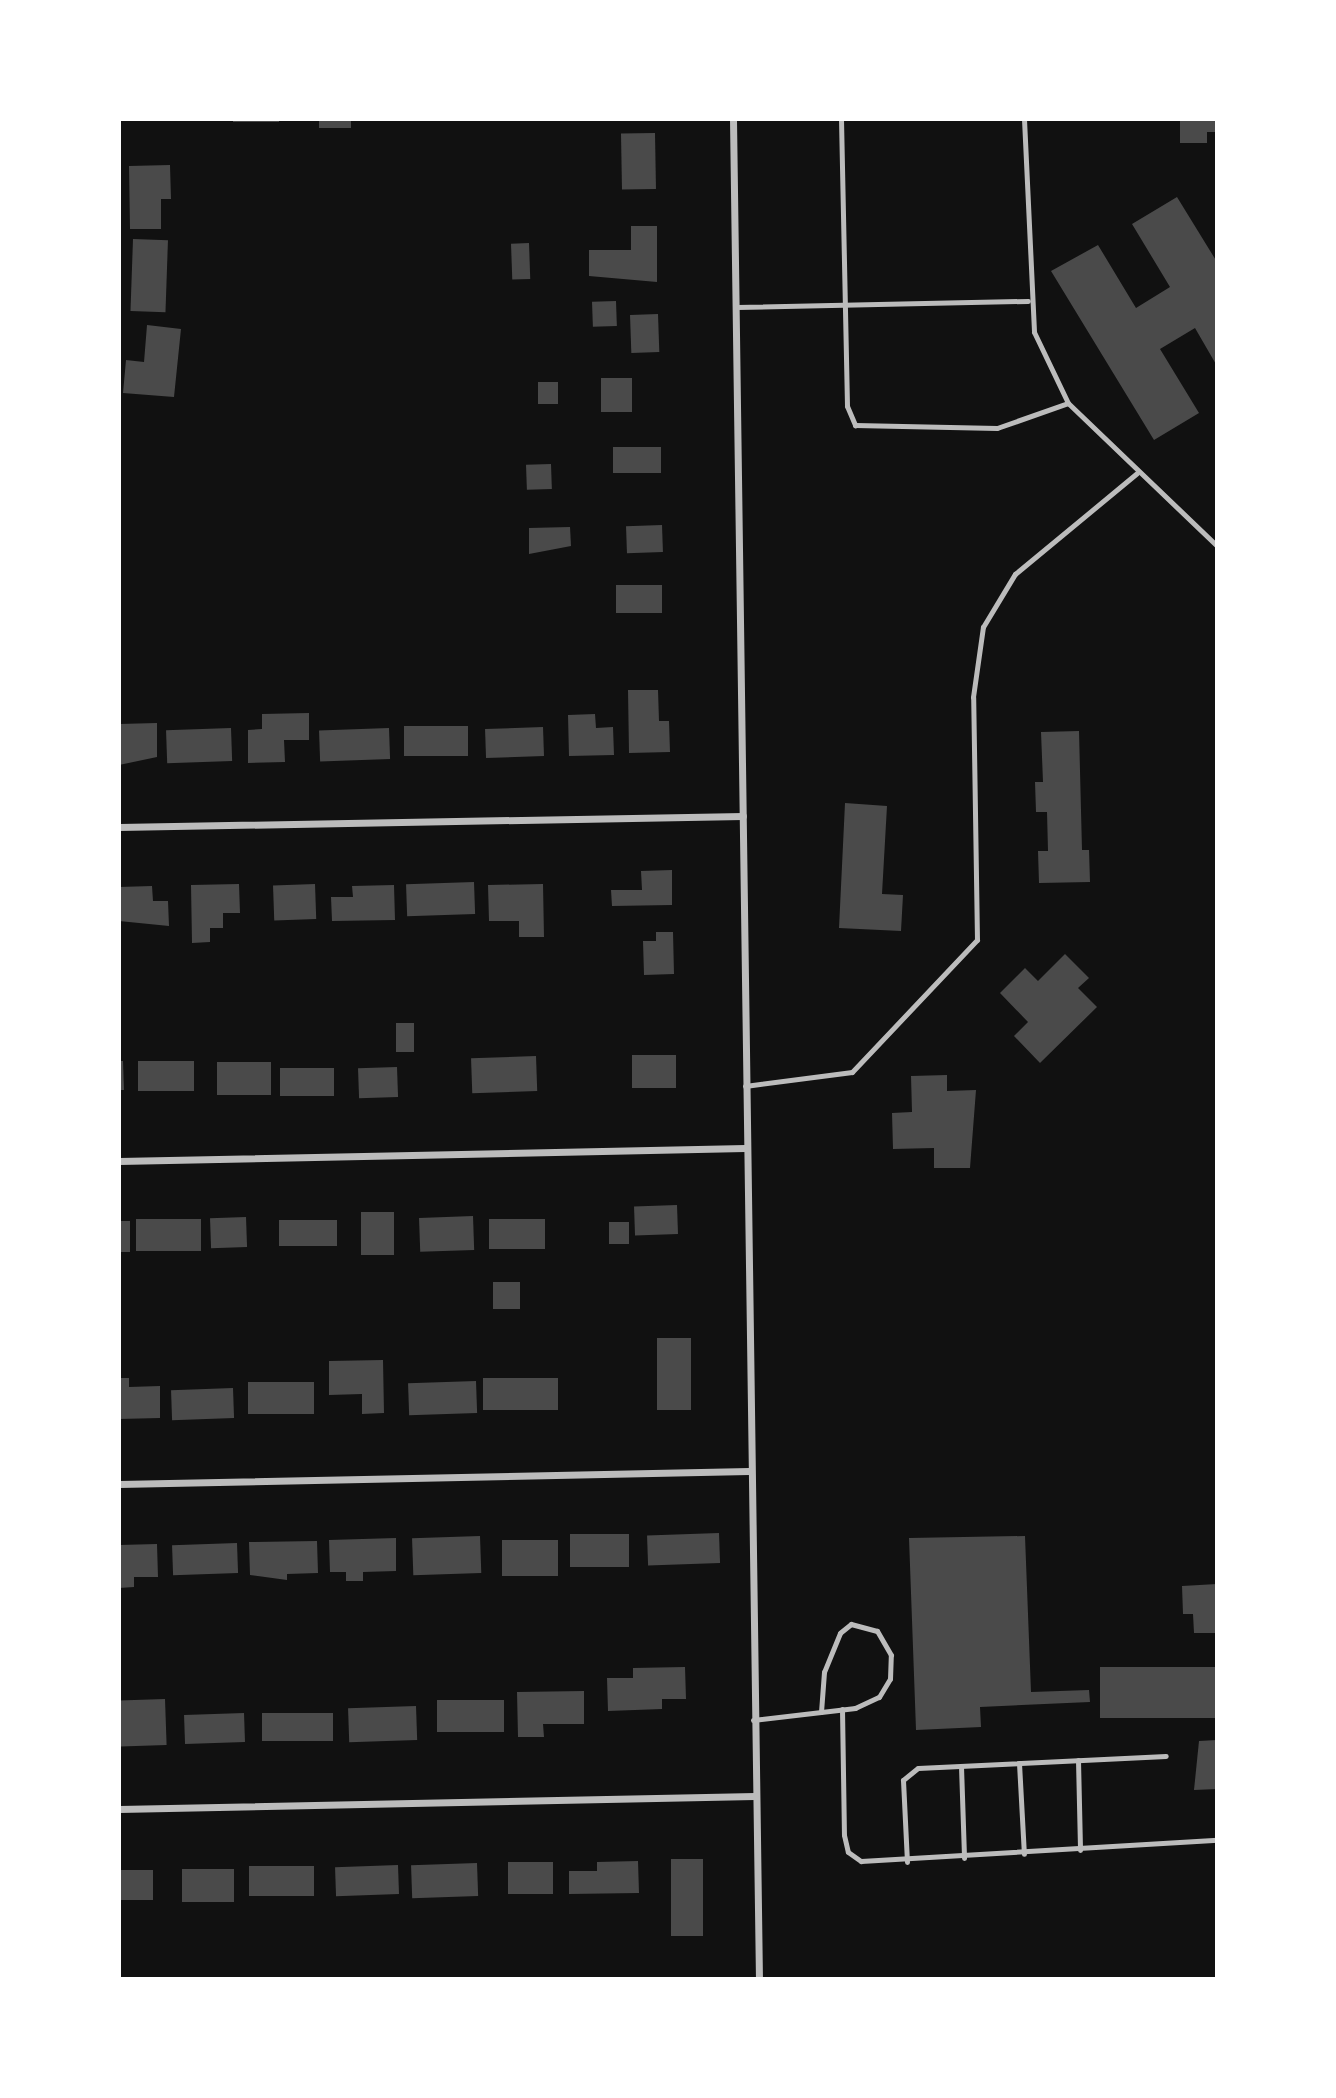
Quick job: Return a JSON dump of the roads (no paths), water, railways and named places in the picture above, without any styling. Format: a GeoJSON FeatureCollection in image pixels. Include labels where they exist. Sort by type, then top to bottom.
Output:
{"type":"FeatureCollection","features":[{"type":"Feature","properties":{"kind":"street"},"geometry":{"type":"LineString","coordinates":[[733,119],[749,1471],[759,1979]]}},
{"type":"Feature","properties":{"kind":"street"},"geometry":{"type":"LineString","coordinates":[[119,827],[743,816]]}},
{"type":"Feature","properties":{"kind":"street"},"geometry":{"type":"LineString","coordinates":[[119,1161],[745,1148]]}},
{"type":"Feature","properties":{"kind":"street"},"geometry":{"type":"LineString","coordinates":[[119,1484],[749,1471]]}},
{"type":"Feature","properties":{"kind":"street"},"geometry":{"type":"LineString","coordinates":[[119,1809],[755,1796]]}},
{"type":"Feature","properties":{"kind":"lane"},"geometry":{"type":"LineString","coordinates":[[841,119],[847,406],[860,427],[1008,427],[1068,403]]}},
{"type":"Feature","properties":{"kind":"lane"},"geometry":{"type":"LineString","coordinates":[[1024,119],[1028,301],[1034,332],[1068,403],[1137,473],[1217,547]]}},
{"type":"Feature","properties":{"kind":"lane"},"geometry":{"type":"LineString","coordinates":[[737,307],[1028,301]]}},
{"type":"Feature","properties":{"kind":"lane"},"geometry":{"type":"LineString","coordinates":[[745,1086],[852,1072],[977,940],[972,697],[983,627],[1015,574],[1137,473]]}},
{"type":"Feature","properties":{"kind":"lane"},"geometry":{"type":"LineString","coordinates":[[753,1720],[821,1712],[842,1709],[879,1697],[890,1679],[891,1655],[877,1631],[850,1624],[830,1649],[821,1712]]}},
{"type":"Feature","properties":{"kind":"lane"},"geometry":{"type":"LineString","coordinates":[[842,1709],[848,1852],[873,1864],[1217,1840]]}},
{"type":"Feature","properties":{"kind":"lane"},"geometry":{"type":"LineString","coordinates":[[907,1862],[903,1780],[918,1768],[1166,1756]]}},
{"type":"Feature","properties":{"kind":"lane"},"geometry":{"type":"LineString","coordinates":[[1078,1760],[1080,1850]]}},
{"type":"Feature","properties":{"kind":"lane"},"geometry":{"type":"LineString","coordinates":[[1019,1763],[1024,1854]]}},
{"type":"Feature","properties":{"kind":"lane"},"geometry":{"type":"LineString","coordinates":[[961,1766],[964,1858]]}}]}
